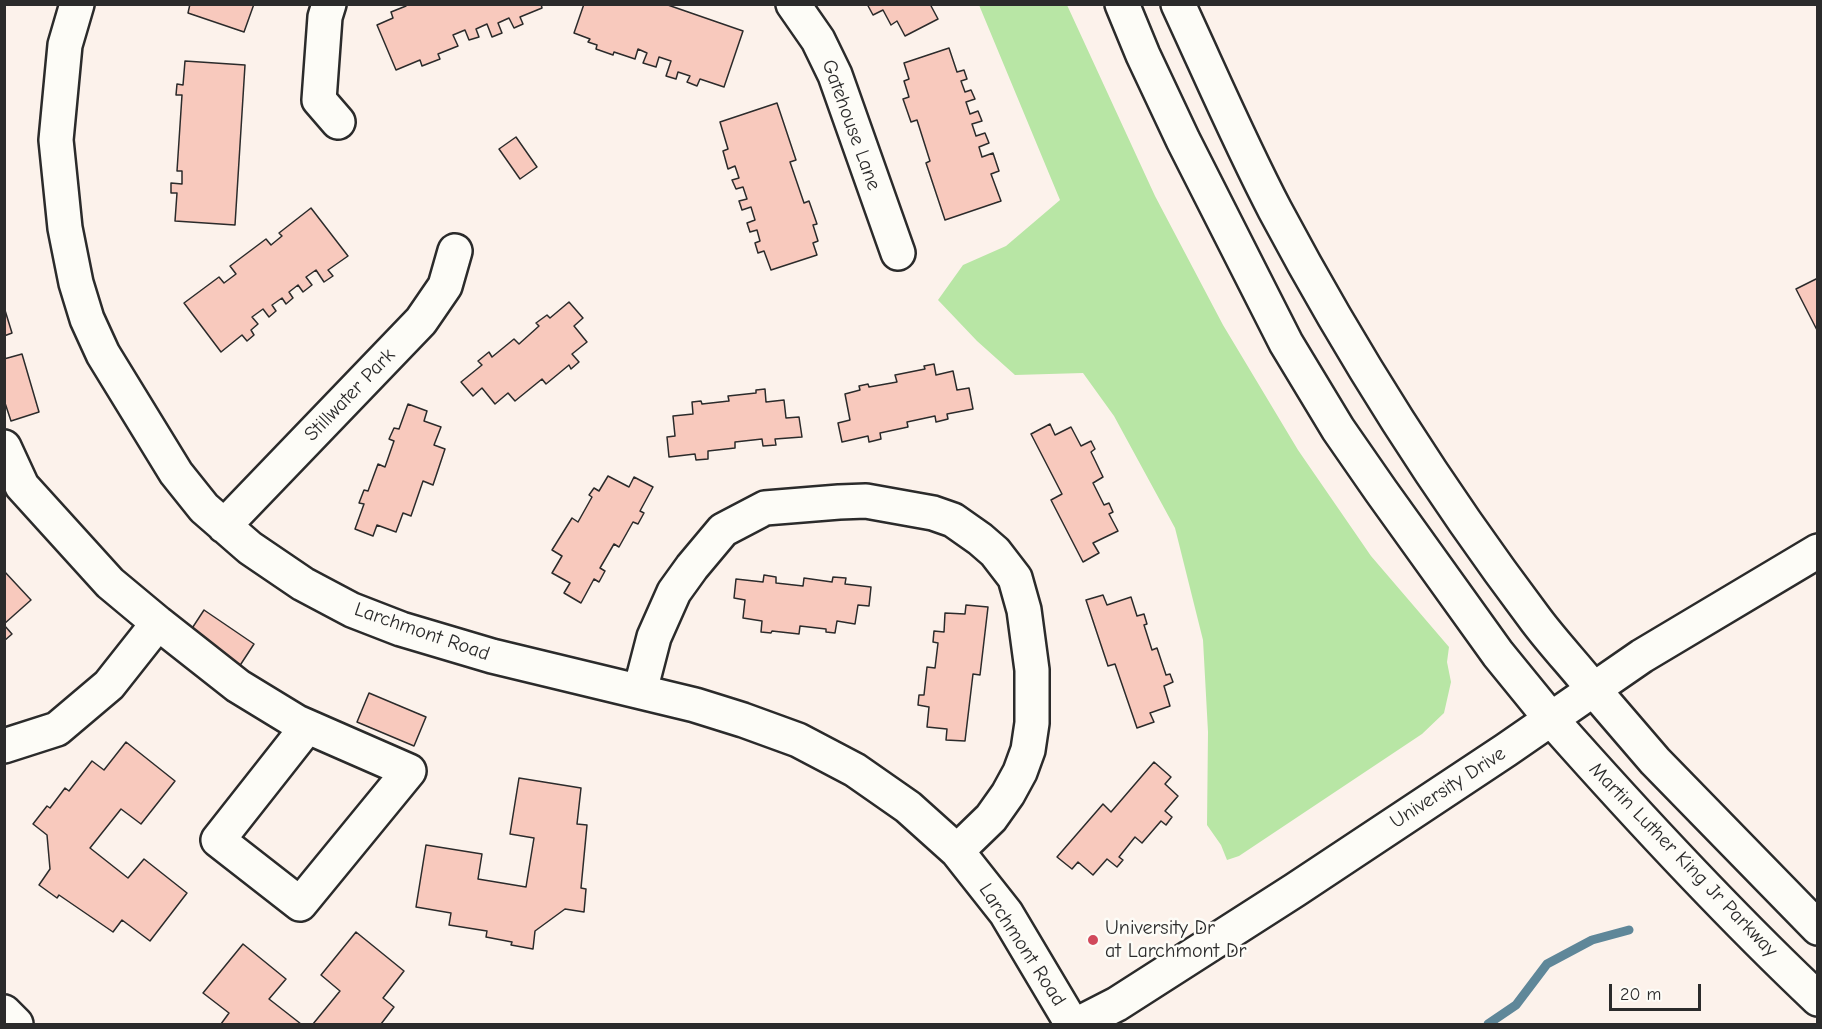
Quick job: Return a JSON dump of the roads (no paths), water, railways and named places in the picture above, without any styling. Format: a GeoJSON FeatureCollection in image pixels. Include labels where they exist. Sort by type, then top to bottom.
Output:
{"type":"FeatureCollection","features":[{"type":"Feature","properties":{"kind":"main road","name":"Larchmont Road"},"geometry":{"type":"LineString","coordinates":[[77,4],[65,45],[56,140],[65,228],[76,283],[87,319],[103,354],[176,473],[204,508],[250,548],[303,584],[362,614],[401,629],[492,656],[695,705],[743,720],[798,740],[855,770],[908,807],[957,851],[1006,913],[1072,1024]]}},
{"type":"Feature","properties":{"kind":"main road"},"geometry":{"type":"LineString","coordinates":[[329,4],[325,17],[319,100],[338,122]]}},
{"type":"Feature","properties":{"kind":"main road","name":"Gatehouse Lane"},"geometry":{"type":"LineString","coordinates":[[793,4],[818,40],[835,75],[898,253]]}},
{"type":"Feature","properties":{"kind":"main road","name":"Martin Luther King Jr Parkway"},"geometry":{"type":"LineString","coordinates":[[1122,4],[1183,140],[1286,343],[1338,429],[1381,491],[1494,648],[1551,719],[1650,830],[1717,900],[1818,999]]}},
{"type":"Feature","properties":{"kind":"main road"},"geometry":{"type":"LineString","coordinates":[[1178,4],[1276,210],[1346,336],[1400,425],[1466,523],[1537,621],[1655,761],[1818,927]]}},
{"type":"Feature","properties":{"kind":"main road","name":"Stillwater Park"},"geometry":{"type":"LineString","coordinates":[[224,526],[421,321],[444,286],[455,251]]}},
{"type":"Feature","properties":{"kind":"main road"},"geometry":{"type":"LineString","coordinates":[[4,447],[22,486],[110,583],[158,623],[238,686],[297,722],[409,771],[300,904],[218,840],[308,727]]}},
{"type":"Feature","properties":{"kind":"main road"},"geometry":{"type":"LineString","coordinates":[[640,691],[654,637],[674,592],[723,530],[765,508],[839,502],[866,501],[933,513],[953,520],[980,538],[995,552],[1015,578],[1024,610],[1032,680],[1032,723],[1028,750],[1020,772],[991,818],[957,851]]}},
{"type":"Feature","properties":{"kind":"main road","name":"University Drive"},"geometry":{"type":"LineString","coordinates":[[1078,1024],[1117,1004],[1295,890],[1642,656],[1818,551]]}},
{"type":"Feature","properties":{"kind":"main road"},"geometry":{"type":"LineString","coordinates":[[4,746],[57,729],[109,686],[158,623]]}},
{"type":"Feature","properties":{"kind":"main road"},"geometry":{"type":"LineString","coordinates":[[4,1012],[16,1024]]}},
{"type":"Feature","properties":{"kind":"waterway"},"geometry":{"type":"LineString","coordinates":[[1488,1024],[1516,1005],[1547,964],[1592,940],[1629,930]]}},
{"type":"Feature","properties":{"kind":"place","name":"University Dr at Larchmont Dr"},"geometry":{"type":"Point","coordinates":[1093,940]}}]}
